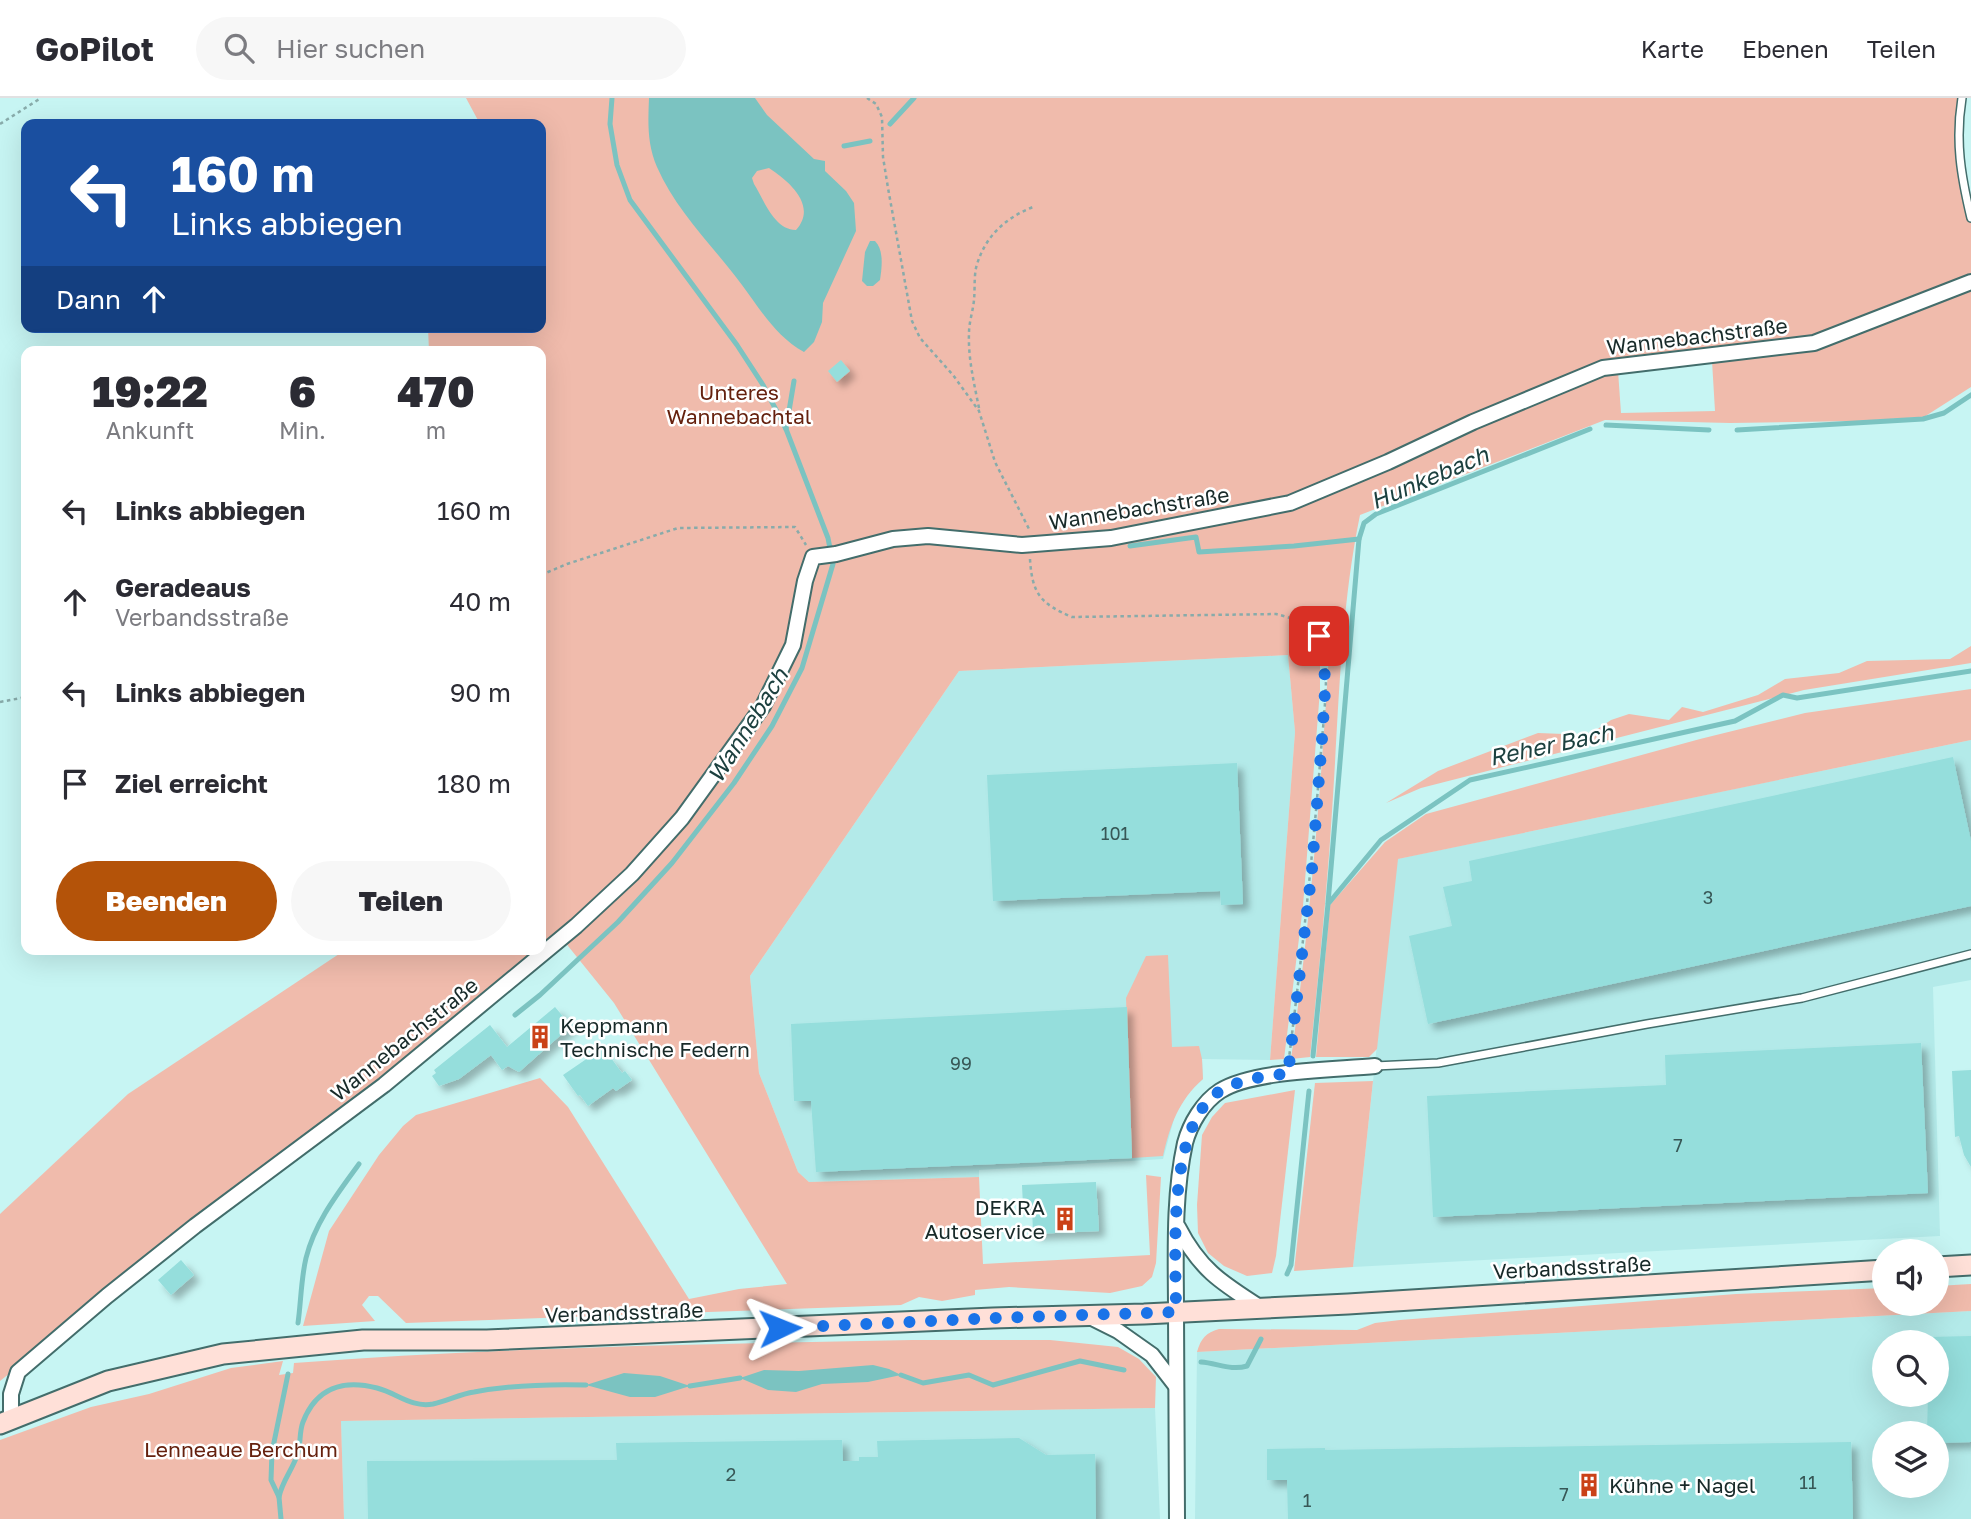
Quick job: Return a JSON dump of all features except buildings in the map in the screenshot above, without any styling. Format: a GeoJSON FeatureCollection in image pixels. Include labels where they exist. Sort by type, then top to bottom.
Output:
{"type":"FeatureCollection","features":[{"type":"Feature","properties":{"kind":"main road"},"geometry":{"type":"LineString","coordinates":[[1949,1266],[1971,1265]]}},
{"type":"Feature","properties":{"kind":"main road","name":"Verbandsstraße"},"geometry":{"type":"LineString","coordinates":[[6,1421],[108,1381],[223,1354],[363,1340],[487,1340],[1176,1312],[1872,1271]]}},
{"type":"Feature","properties":{"kind":"street","name":"Wannebachstraße"},"geometry":{"type":"LineString","coordinates":[[546,951],[632,874],[682,818],[764,706],[793,645],[805,581],[813,556],[836,554],[884,541],[928,536],[1033,546],[1111,538],[1290,503],[1603,368],[1814,343],[1971,282]]}},
{"type":"Feature","properties":{"kind":"street","name":"Wannebachstraße"},"geometry":{"type":"LineString","coordinates":[[6,1421],[18,1372],[107,1296],[195,1226],[384,1085],[541,955]]}},
{"type":"Feature","properties":{"kind":"street"},"geometry":{"type":"LineString","coordinates":[[1177,1519],[1176,1223],[1186,1141],[1194,1120],[1207,1102],[1223,1090],[1265,1075],[1375,1066]]}},
{"type":"Feature","properties":{"kind":"street"},"geometry":{"type":"LineString","coordinates":[[1176,1223],[1188,1245],[1218,1280],[1261,1308]]}},
{"type":"Feature","properties":{"kind":"street"},"geometry":{"type":"LineString","coordinates":[[1087,1316],[1118,1331],[1152,1355],[1176,1386]]}},
{"type":"Feature","properties":{"kind":"lane"},"geometry":{"type":"LineString","coordinates":[[1962,98],[1957,126],[1962,180],[1971,218]]}},
{"type":"Feature","properties":{"kind":"lane"},"geometry":{"type":"LineString","coordinates":[[1375,1066],[1438,1063],[1802,998],[1971,954]]}},
{"type":"Feature","properties":{"kind":"path"},"geometry":{"type":"LineString","coordinates":[[0,124],[41,98]]}},
{"type":"Feature","properties":{"kind":"path"},"geometry":{"type":"LineString","coordinates":[[867,98],[876,104],[882,117],[883,157],[912,321],[920,338],[953,375],[979,411]]}},
{"type":"Feature","properties":{"kind":"path"},"geometry":{"type":"LineString","coordinates":[[876,104],[880,98]]}},
{"type":"Feature","properties":{"kind":"path"},"geometry":{"type":"LineString","coordinates":[[1033,207],[1016,214],[998,228],[984,247],[976,270],[969,330],[969,356],[979,411],[995,462],[1033,546],[1031,575],[1038,595],[1050,608],[1072,617],[1276,614],[1293,618],[1312,629],[1324,646],[1325,691],[1312,869],[1288,1074]]}},
{"type":"Feature","properties":{"kind":"path"},"geometry":{"type":"LineString","coordinates":[[546,573],[678,528],[795,527],[813,556]]}},
{"type":"Feature","properties":{"kind":"path"},"geometry":{"type":"LineString","coordinates":[[0,702],[21,698]]}},
{"type":"Feature","properties":{"kind":"shaded area"},"geometry":{"type":"Polygon","coordinates":[[[649,98],[755,98],[767,115],[814,159],[825,161],[825,171],[846,191],[854,203],[856,231],[823,303],[822,322],[814,342],[804,352],[785,339],[769,322],[674,199],[651,150],[649,98]],[[769,168],[757,171],[752,178],[776,220],[788,229],[796,230],[804,212],[802,203],[792,187],[769,168]]]}},
{"type":"Feature","properties":{"kind":"shaded area"},"geometry":{"type":"Polygon","coordinates":[[[870,241],[875,241],[878,245],[882,259],[880,280],[873,286],[867,286],[862,281],[865,252],[870,241]]]}},
{"type":"Feature","properties":{"kind":"shaded area"},"geometry":{"type":"Polygon","coordinates":[[[1288,655],[1295,732],[1270,1060],[1202,1059],[1203,1079],[1188,1093],[1175,1115],[1163,1159],[979,1170],[979,1177],[809,1182],[798,1172],[759,1073],[750,976],[959,671],[1288,655]]]}},
{"type":"Feature","properties":{"kind":"shaded area"},"geometry":{"type":"Polygon","coordinates":[[[1971,740],[1971,980],[1933,987],[1940,1236],[1353,1267],[1397,859],[1971,740]]]}},
{"type":"Feature","properties":{"kind":"shaded area"},"geometry":{"type":"Polygon","coordinates":[[[1971,1311],[1971,1519],[1195,1519],[1197,1352],[1877,1316],[1949,1316],[1949,1312],[1971,1311]]]}},
{"type":"Feature","properties":{"kind":"shaded area"},"geometry":{"type":"Polygon","coordinates":[[[873,1365],[901,1375],[868,1382],[822,1384],[796,1392],[768,1390],[740,1378],[764,1370],[799,1371],[873,1365]]]}},
{"type":"Feature","properties":{"kind":"shaded area"},"geometry":{"type":"Polygon","coordinates":[[[624,1373],[660,1376],[690,1386],[655,1397],[630,1397],[586,1385],[624,1373]]]}},
{"type":"Feature","properties":{"kind":"shaded area"},"geometry":{"type":"Polygon","coordinates":[[[1155,1408],[1160,1519],[344,1519],[341,1421],[1155,1408]]]}},
{"type":"Feature","properties":{"kind":"green space","name":"Unteres Wannebachtal"},"geometry":{"type":"Polygon","coordinates":[[[466,98],[1962,98],[1957,126],[1962,180],[1971,218],[1971,282],[1814,343],[1731,358],[1816,349],[1971,288],[1971,387],[1924,417],[1730,423],[1605,420],[1360,515],[1345,620],[1329,861],[1310,1057],[1291,1059],[1314,856],[1329,654],[1320,654],[1320,690],[1303,906],[1284,1059],[1270,1060],[1295,732],[1288,655],[959,671],[750,976],[759,1073],[798,1172],[809,1182],[979,1177],[983,1264],[1150,1255],[1146,1175],[1161,1177],[1156,1263],[1152,1277],[1142,1286],[1110,1293],[1009,1287],[975,1290],[975,1295],[942,1301],[919,1297],[901,1305],[406,1323],[378,1296],[369,1296],[362,1305],[375,1321],[303,1326],[329,1231],[379,1155],[403,1126],[416,1115],[540,1078],[568,1107],[689,1299],[739,1289],[787,1284],[614,1003],[564,941],[611,900],[675,831],[759,717],[791,660],[815,563],[866,549],[930,540],[1029,548],[1026,539],[928,530],[868,538],[835,549],[812,551],[802,580],[790,644],[761,704],[680,814],[629,872],[546,945],[546,346],[429,346],[428,333],[546,333],[546,119],[477,119],[466,98]],[[1712,361],[1618,371],[1621,413],[1715,411],[1712,361]]]}},
{"type":"Feature","properties":{"kind":"green space"},"geometry":{"type":"Polygon","coordinates":[[[1971,646],[1971,663],[1804,690],[1421,788],[1386,803],[1438,771],[1538,733],[1564,734],[1578,742],[1611,720],[1629,714],[1669,720],[1682,707],[1703,712],[1758,695],[1785,679],[1839,673],[1867,661],[1950,659],[1971,646]]]}},
{"type":"Feature","properties":{"kind":"green space"},"geometry":{"type":"Polygon","coordinates":[[[1971,689],[1971,740],[1398,859],[1377,1049],[1369,1057],[1316,1057],[1330,905],[1385,842],[1426,814],[1805,713],[1971,689]]]}},
{"type":"Feature","properties":{"kind":"green space"},"geometry":{"type":"Polygon","coordinates":[[[337,955],[533,955],[0,1381],[0,1214],[128,1094],[337,955]]]}},
{"type":"Feature","properties":{"kind":"green space"},"geometry":{"type":"Polygon","coordinates":[[[1168,955],[1172,1047],[1199,1046],[1203,1079],[1177,1114],[1163,1156],[1132,1158],[1126,998],[1146,956],[1168,955]]]}},
{"type":"Feature","properties":{"kind":"green space"},"geometry":{"type":"Polygon","coordinates":[[[1373,1081],[1353,1267],[1294,1271],[1315,1083],[1373,1081]]]}},
{"type":"Feature","properties":{"kind":"green space"},"geometry":{"type":"Polygon","coordinates":[[[1295,1090],[1272,1273],[1247,1276],[1224,1266],[1208,1253],[1198,1233],[1197,1205],[1202,1135],[1212,1117],[1225,1103],[1295,1090]]]}},
{"type":"Feature","properties":{"kind":"green space"},"geometry":{"type":"Polygon","coordinates":[[[1971,1284],[1971,1311],[1949,1312],[1949,1285],[1971,1284]]]}},
{"type":"Feature","properties":{"kind":"green space"},"geometry":{"type":"Polygon","coordinates":[[[1872,1289],[1872,1316],[1877,1316],[1197,1352],[1205,1337],[1219,1329],[1357,1330],[1375,1323],[1400,1320],[1736,1294],[1872,1289]]]}},
{"type":"Feature","properties":{"kind":"green space","name":"Lenneaue Berchum"},"geometry":{"type":"Polygon","coordinates":[[[912,1340],[1050,1340],[1118,1347],[1139,1359],[1156,1377],[1155,1408],[341,1421],[344,1519],[0,1519],[0,1440],[91,1407],[149,1394],[231,1368],[283,1361],[279,1375],[293,1373],[294,1363],[448,1353],[912,1340]]]}},
{"type":"Feature","properties":{"kind":"waterway","name":"Wannebach"},"geometry":{"type":"LineString","coordinates":[[515,1015],[618,922],[672,863],[734,783],[772,726],[802,668],[833,564],[828,538],[786,429],[763,385],[737,345],[630,200],[617,165],[610,124],[612,98]]}},
{"type":"Feature","properties":{"kind":"waterway"},"geometry":{"type":"LineString","coordinates":[[890,124],[914,98]]}},
{"type":"Feature","properties":{"kind":"waterway"},"geometry":{"type":"LineString","coordinates":[[844,146],[870,141]]}},
{"type":"Feature","properties":{"kind":"waterway"},"geometry":{"type":"LineString","coordinates":[[786,429],[794,381]]}},
{"type":"Feature","properties":{"kind":"waterway","name":"Hunkebach"},"geometry":{"type":"LineString","coordinates":[[1737,430],[1923,419],[1944,413],[1971,395]]}},
{"type":"Feature","properties":{"kind":"waterway","name":"Hunkebach"},"geometry":{"type":"LineString","coordinates":[[1606,425],[1709,430]]}},
{"type":"Feature","properties":{"kind":"waterway","name":"Hunkebach"},"geometry":{"type":"LineString","coordinates":[[1328,903],[1359,539],[1364,523],[1376,514],[1590,429]]}},
{"type":"Feature","properties":{"kind":"waterway"},"geometry":{"type":"LineString","coordinates":[[1130,546],[1196,537],[1199,552],[1359,539]]}},
{"type":"Feature","properties":{"kind":"waterway","name":"Reher Bach"},"geometry":{"type":"LineString","coordinates":[[1313,1056],[1328,904],[1381,840],[1470,780],[1735,721],[1783,695],[1797,698],[1971,671]]}},
{"type":"Feature","properties":{"kind":"waterway","name":"Reher Bach"},"geometry":{"type":"LineString","coordinates":[[1287,1274],[1291,1265],[1309,1091]]}},
{"type":"Feature","properties":{"kind":"waterway","name":"Wannebach"},"geometry":{"type":"LineString","coordinates":[[298,1323],[303,1274],[310,1245],[328,1208],[359,1164]]}},
{"type":"Feature","properties":{"kind":"waterway","name":"Reher Bach"},"geometry":{"type":"LineString","coordinates":[[1201,1362],[1230,1367],[1247,1366],[1261,1339]]}},
{"type":"Feature","properties":{"kind":"waterway","name":"Reher Bach"},"geometry":{"type":"LineString","coordinates":[[901,1375],[923,1383],[969,1375],[993,1385],[1080,1361],[1124,1370]]}},
{"type":"Feature","properties":{"kind":"waterway","name":"Wannebach"},"geometry":{"type":"LineString","coordinates":[[281,1519],[279,1497],[271,1480],[272,1452],[288,1374]]}},
{"type":"Feature","properties":{"kind":"waterway","name":"Reher Bach"},"geometry":{"type":"LineString","coordinates":[[690,1386],[740,1378]]}},
{"type":"Feature","properties":{"kind":"waterway","name":"Reher Bach"},"geometry":{"type":"LineString","coordinates":[[279,1497],[298,1453],[302,1426],[309,1410],[315,1401],[332,1389],[365,1385],[425,1405],[469,1393],[502,1388],[586,1385]]}},
{"type":"Feature","properties":{"kind":"place","name":"Keppmann Technische Federn"},"geometry":{"type":"Point","coordinates":[540,1037]}},
{"type":"Feature","properties":{"kind":"place","name":"DEKRA Autoservice"},"geometry":{"type":"Point","coordinates":[1065,1219]}},
{"type":"Feature","properties":{"kind":"place","name":"Kühne + Nagel"},"geometry":{"type":"Point","coordinates":[1589,1485]}},
{"type":"Feature","properties":{"kind":"route"},"geometry":{"type":"LineString","coordinates":[[780,1328],[1176,1312],[1176,1223],[1186,1141],[1194,1120],[1207,1102],[1221,1091],[1265,1075],[1288,1074],[1312,869],[1322,739],[1324,646],[1319,636]]}}]}
